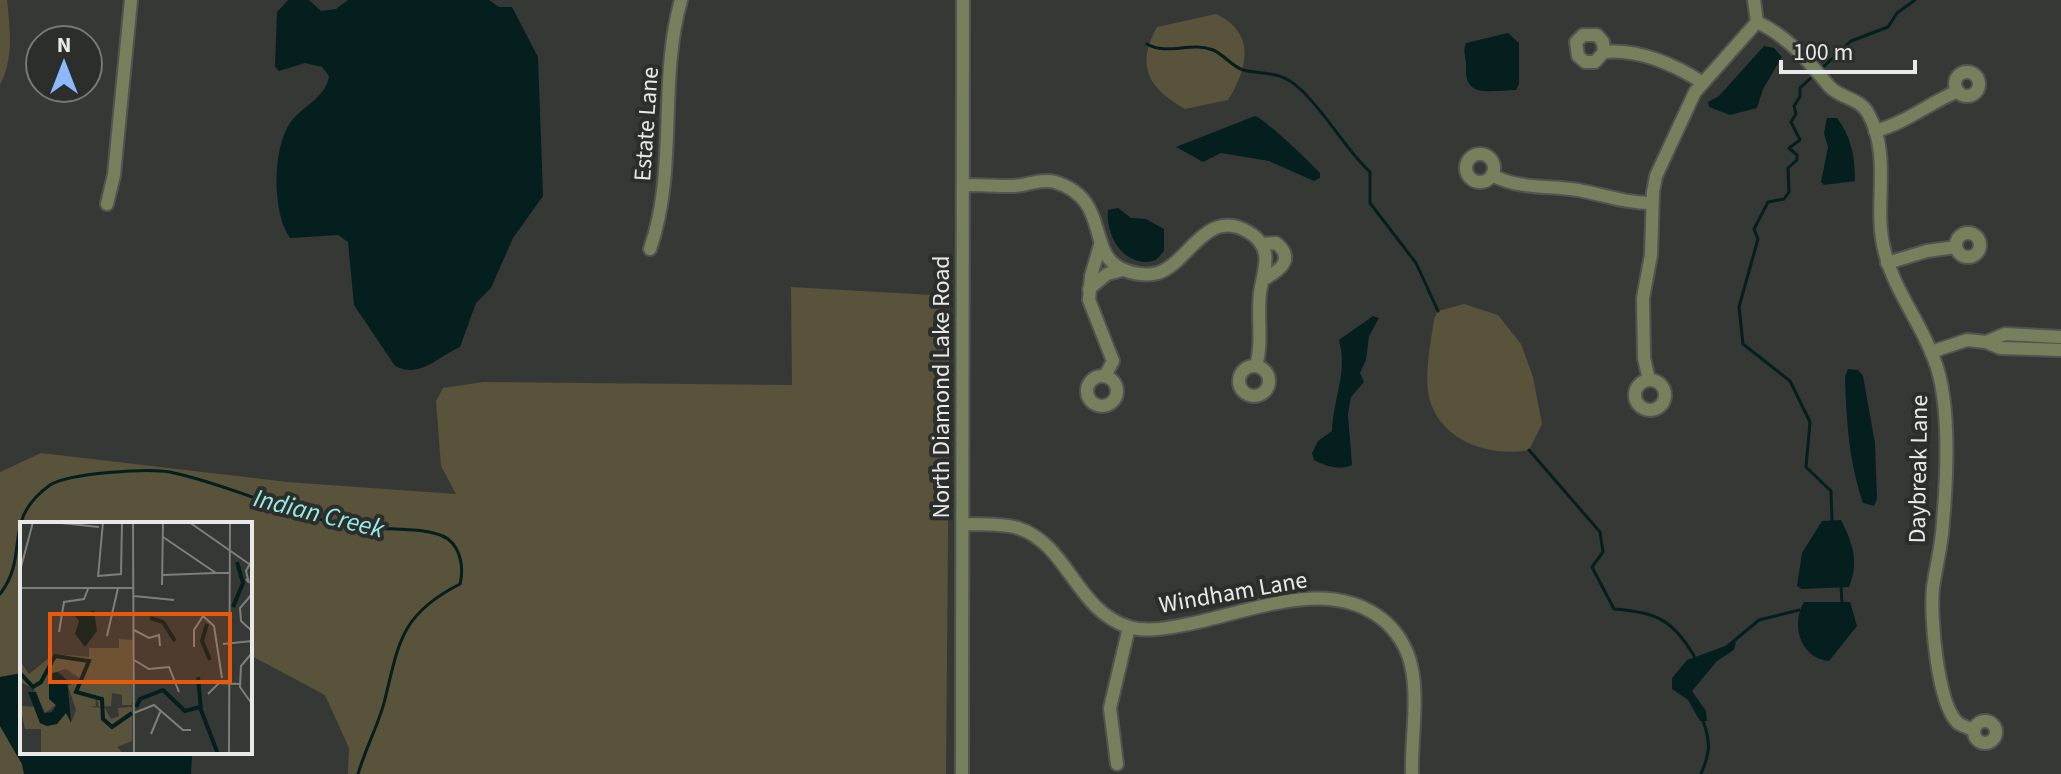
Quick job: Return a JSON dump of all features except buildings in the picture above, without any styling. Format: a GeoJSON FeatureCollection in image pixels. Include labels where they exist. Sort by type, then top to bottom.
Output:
{"type":"FeatureCollection","features":[{"type":"Feature","properties":{"kind":"street"},"geometry":{"type":"LineString","coordinates":[[107,204],[114,175],[131,0]]}},
{"type":"Feature","properties":{"kind":"street","name":"Estate Lane"},"geometry":{"type":"LineString","coordinates":[[650,249],[662,215],[672,53],[681,0]]}},
{"type":"Feature","properties":{"kind":"street","name":"North Diamond Lake Road"},"geometry":{"type":"LineString","coordinates":[[962,774],[963,0]]}},
{"type":"Feature","properties":{"kind":"street"},"geometry":{"type":"LineString","coordinates":[[1649,380],[1644,358],[1643,298],[1651,255],[1656,176],[1695,92],[1757,22],[1754,0]]}},
{"type":"Feature","properties":{"kind":"street","name":"Daybreak Lane"},"geometry":{"type":"LineString","coordinates":[[1757,22],[1789,41],[1833,91],[1867,110],[1875,131],[1881,152],[1881,238],[1887,263],[1931,352],[1941,381],[1944,521],[1933,590],[1933,628],[1947,705],[1958,723],[1974,730]]}},
{"type":"Feature","properties":{"kind":"street"},"geometry":{"type":"LineString","coordinates":[[1604,52],[1618,51],[1655,60],[1703,83]]}},
{"type":"Feature","properties":{"kind":"street"},"geometry":{"type":"LineString","coordinates":[[1875,131],[1899,125],[1934,101],[1958,91]]}},
{"type":"Feature","properties":{"kind":"street"},"geometry":{"type":"LineString","coordinates":[[1492,175],[1519,185],[1577,190],[1623,203],[1652,203]]}},
{"type":"Feature","properties":{"kind":"street"},"geometry":{"type":"LineString","coordinates":[[964,185],[1057,183],[1081,197],[1092,210],[1101,242],[1115,265],[1123,270]]}},
{"type":"Feature","properties":{"kind":"street"},"geometry":{"type":"LineString","coordinates":[[1089,289],[1107,274],[1123,270],[1157,273],[1212,229],[1240,228],[1261,244],[1268,267],[1264,279],[1256,366]]}},
{"type":"Feature","properties":{"kind":"street"},"geometry":{"type":"LineString","coordinates":[[1101,242],[1089,300],[1113,361],[1105,376]]}},
{"type":"Feature","properties":{"kind":"street"},"geometry":{"type":"LineString","coordinates":[[1261,244],[1276,243],[1284,250],[1286,258],[1279,272],[1264,279]]}},
{"type":"Feature","properties":{"kind":"street"},"geometry":{"type":"LineString","coordinates":[[1887,263],[1927,251],[1956,247]]}},
{"type":"Feature","properties":{"kind":"street"},"geometry":{"type":"LineString","coordinates":[[1986,342],[2005,334],[2061,337]]}},
{"type":"Feature","properties":{"kind":"street"},"geometry":{"type":"LineString","coordinates":[[1931,352],[1967,340],[1986,342],[2000,348],[2061,350]]}},
{"type":"Feature","properties":{"kind":"street","name":"Windham Lane"},"geometry":{"type":"LineString","coordinates":[[963,524],[1007,525],[1038,538],[1050,549],[1083,596],[1108,617],[1129,627],[1171,627],[1329,597],[1369,609],[1396,634],[1410,662],[1412,774]]}},
{"type":"Feature","properties":{"kind":"street"},"geometry":{"type":"LineString","coordinates":[[1117,764],[1110,708],[1129,627]]}},
{"type":"Feature","properties":{"kind":"shaded area"},"geometry":{"type":"Polygon","coordinates":[[[0,0],[7,0],[10,44],[0,85],[0,0]]]}},
{"type":"Feature","properties":{"kind":"shaded area"},"geometry":{"type":"Polygon","coordinates":[[[1216,14],[1238,31],[1243,41],[1244,64],[1228,100],[1185,109],[1162,93],[1149,75],[1147,53],[1150,41],[1157,27],[1216,14]]]}},
{"type":"Feature","properties":{"kind":"shaded area"},"geometry":{"type":"Polygon","coordinates":[[[791,287],[950,296],[946,774],[348,774],[349,748],[325,695],[252,656],[252,522],[20,522],[20,673],[0,677],[0,472],[41,453],[287,482],[456,494],[441,466],[436,401],[443,388],[483,382],[792,385],[791,287]]]}},
{"type":"Feature","properties":{"kind":"shaded area"},"geometry":{"type":"Polygon","coordinates":[[[1464,304],[1498,315],[1521,344],[1533,377],[1542,424],[1529,450],[1500,451],[1470,444],[1457,437],[1436,415],[1428,392],[1427,371],[1434,319],[1438,311],[1464,304]]]}},
{"type":"Feature","properties":{"kind":"shaded area"},"geometry":{"type":"Polygon","coordinates":[[[0,726],[22,764],[24,774],[0,774],[0,726]]]}},
{"type":"Feature","properties":{"kind":"water"},"geometry":{"type":"Polygon","coordinates":[[[288,0],[309,0],[321,11],[336,9],[348,0],[489,0],[499,7],[512,7],[538,57],[543,196],[513,238],[491,288],[476,303],[460,347],[420,368],[412,370],[395,366],[354,305],[348,242],[338,235],[290,238],[284,227],[276,181],[284,134],[290,123],[319,96],[329,76],[322,67],[305,63],[279,71],[275,67],[277,12],[288,0]]]}},
{"type":"Feature","properties":{"kind":"water"},"geometry":{"type":"Polygon","coordinates":[[[1508,33],[1519,43],[1519,84],[1516,90],[1475,89],[1467,79],[1466,43],[1508,33]]]}},
{"type":"Feature","properties":{"kind":"water"},"geometry":{"type":"Polygon","coordinates":[[[1764,46],[1774,48],[1782,57],[1763,89],[1757,108],[1730,115],[1709,107],[1708,102],[1719,96],[1764,46]]]}},
{"type":"Feature","properties":{"kind":"water"},"geometry":{"type":"Polygon","coordinates":[[[1255,116],[1298,151],[1320,173],[1320,178],[1314,181],[1269,161],[1221,153],[1203,162],[1176,147],[1255,116]]]}},
{"type":"Feature","properties":{"kind":"water"},"geometry":{"type":"Polygon","coordinates":[[[1827,118],[1837,118],[1846,133],[1853,156],[1855,181],[1824,185],[1821,182],[1828,147],[1824,133],[1827,118]]]}},
{"type":"Feature","properties":{"kind":"water"},"geometry":{"type":"Polygon","coordinates":[[[1118,208],[1131,218],[1146,219],[1164,229],[1164,251],[1156,260],[1135,260],[1120,249],[1108,220],[1108,210],[1118,208]]]}},
{"type":"Feature","properties":{"kind":"water"},"geometry":{"type":"Polygon","coordinates":[[[1373,316],[1379,318],[1369,336],[1366,360],[1360,373],[1364,382],[1351,397],[1348,414],[1352,465],[1342,468],[1328,466],[1314,460],[1312,453],[1318,441],[1332,431],[1342,363],[1339,340],[1373,316]]]}},
{"type":"Feature","properties":{"kind":"water"},"geometry":{"type":"Polygon","coordinates":[[[1848,369],[1858,370],[1863,376],[1875,443],[1877,499],[1874,506],[1863,503],[1854,472],[1846,408],[1845,376],[1848,369]]]}},
{"type":"Feature","properties":{"kind":"water"},"geometry":{"type":"Polygon","coordinates":[[[1841,520],[1853,553],[1854,569],[1849,587],[1802,589],[1797,586],[1802,553],[1822,521],[1841,520]]]}},
{"type":"Feature","properties":{"kind":"water"},"geometry":{"type":"Polygon","coordinates":[[[1804,602],[1850,602],[1857,626],[1829,661],[1811,654],[1801,639],[1798,621],[1804,602]]]}},
{"type":"Feature","properties":{"kind":"water"},"geometry":{"type":"Polygon","coordinates":[[[1736,642],[1734,650],[1717,661],[1692,691],[1706,711],[1707,721],[1700,721],[1688,700],[1672,689],[1672,678],[1687,660],[1736,642]]]}},
{"type":"Feature","properties":{"kind":"water"},"geometry":{"type":"Polygon","coordinates":[[[20,673],[20,754],[190,754],[191,774],[24,774],[22,764],[0,726],[0,677],[20,673]]]}},
{"type":"Feature","properties":{"kind":"waterway"},"geometry":{"type":"LineString","coordinates":[[1821,69],[1851,41],[1888,27],[1897,13],[1915,0]]}},
{"type":"Feature","properties":{"kind":"waterway"},"geometry":{"type":"LineString","coordinates":[[1147,44],[1163,49],[1196,47],[1213,50],[1239,68],[1285,78],[1299,88],[1370,172],[1370,203],[1416,263],[1438,311]]}},
{"type":"Feature","properties":{"kind":"waterway"},"geometry":{"type":"LineString","coordinates":[[1815,74],[1800,88],[1800,97],[1794,106],[1796,114],[1791,122],[1800,140],[1789,148],[1797,155],[1797,160],[1788,168],[1789,192],[1784,199],[1768,202],[1754,229],[1758,239],[1739,307],[1743,344],[1790,381],[1810,422],[1806,467],[1831,491],[1832,520]]}},
{"type":"Feature","properties":{"kind":"waterway"},"geometry":{"type":"LineString","coordinates":[[1529,450],[1600,532],[1603,552],[1592,567],[1614,609],[1643,613],[1664,621],[1681,636],[1697,661]]}},
{"type":"Feature","properties":{"kind":"waterway","name":"Indian Creek"},"geometry":{"type":"LineString","coordinates":[[21,522],[35,498],[60,481],[127,471],[159,471],[194,478],[333,523],[417,530],[448,539],[459,554],[460,584],[424,607],[405,633],[358,774]]}},
{"type":"Feature","properties":{"kind":"waterway","name":"Indian Creek"},"geometry":{"type":"LineString","coordinates":[[0,594],[14,565],[20,525]]}},
{"type":"Feature","properties":{"kind":"waterway"},"geometry":{"type":"LineString","coordinates":[[1841,588],[1842,602]]}},
{"type":"Feature","properties":{"kind":"waterway"},"geometry":{"type":"LineString","coordinates":[[1723,650],[1759,620],[1799,610]]}},
{"type":"Feature","properties":{"kind":"waterway"},"geometry":{"type":"LineString","coordinates":[[1701,774],[1708,748],[1703,721]]}}]}
